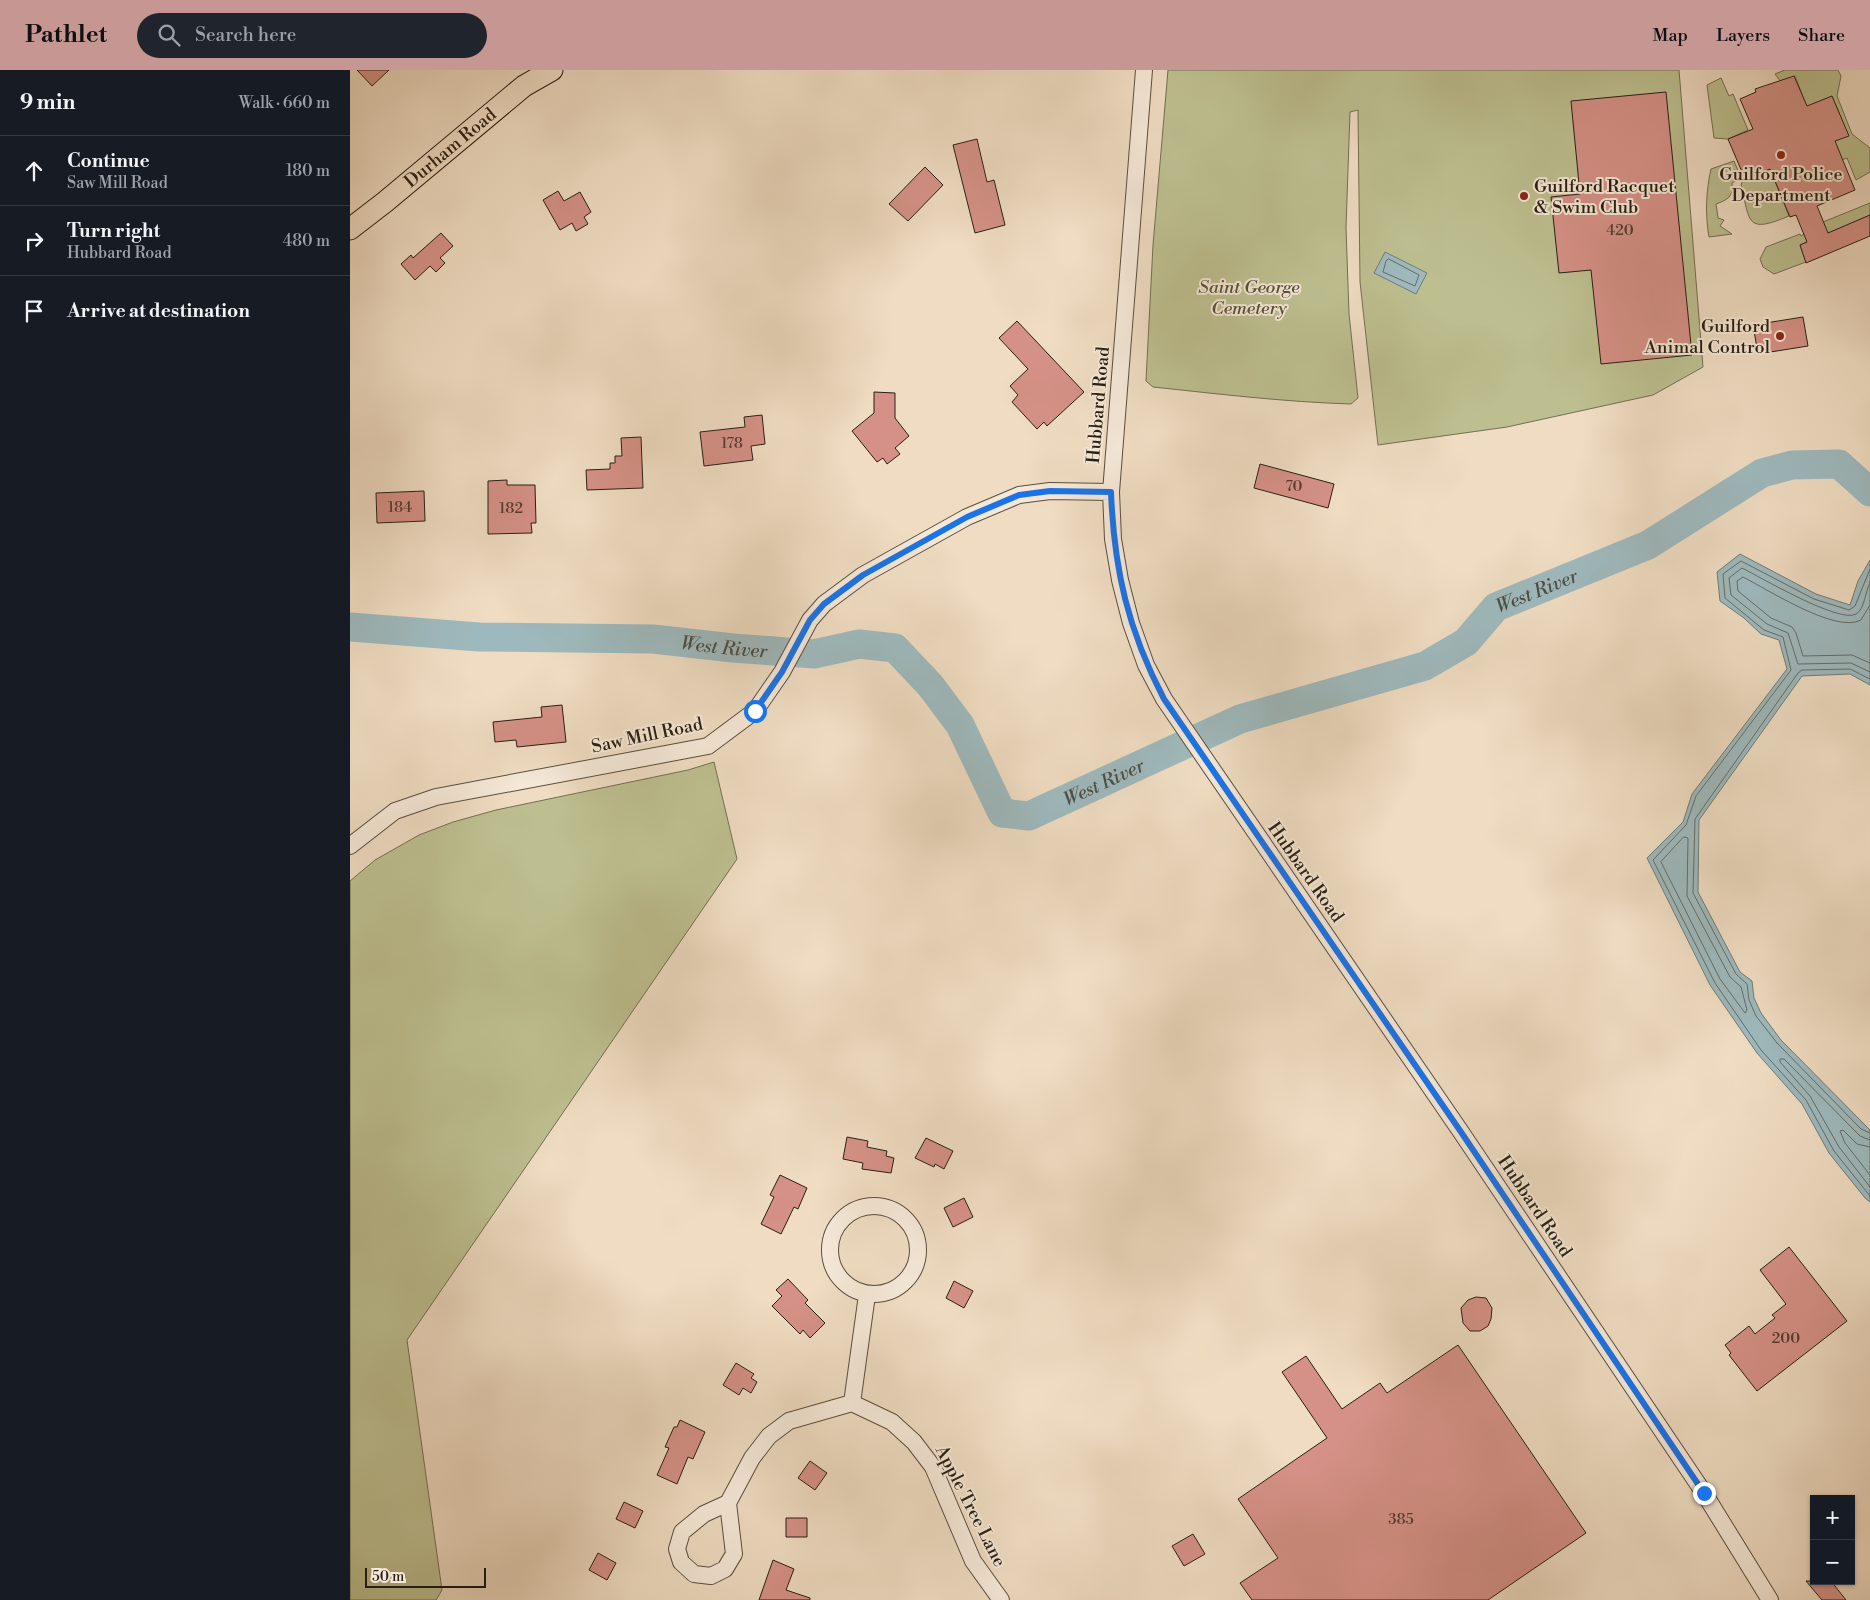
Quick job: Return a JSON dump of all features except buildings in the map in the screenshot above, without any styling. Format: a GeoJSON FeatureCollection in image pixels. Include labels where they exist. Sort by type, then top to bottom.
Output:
{"type":"FeatureCollection","features":[{"type":"Feature","properties":{"kind":"main road","name":"Durham Road"},"geometry":{"type":"LineString","coordinates":[[350,229],[524,86],[552,70]]}},
{"type":"Feature","properties":{"kind":"street","name":"Hubbard Road"},"geometry":{"type":"LineString","coordinates":[[1144,70],[1111,492],[1113,539],[1122,589],[1131,623],[1146,665],[1164,699],[1209,767],[1488,1172],[1704,1493],[1770,1600]]}},
{"type":"Feature","properties":{"kind":"street","name":"Saw Mill Road"},"geometry":{"type":"LineString","coordinates":[[350,846],[395,811],[436,797],[708,746],[755,711],[782,672],[798,639],[810,620],[824,604],[863,575],[993,505],[1019,495],[1047,491],[1111,492]]}},
{"type":"Feature","properties":{"kind":"street"},"geometry":{"type":"LineString","coordinates":[[867,1206],[886,1207],[905,1217],[916,1232],[919,1250],[915,1268],[902,1286],[884,1294],[867,1295],[854,1291],[837,1275],[830,1260],[830,1242],[838,1223],[851,1212],[867,1206]]}},
{"type":"Feature","properties":{"kind":"street"},"geometry":{"type":"LineString","coordinates":[[728,1503],[704,1514],[682,1532],[677,1548],[681,1562],[694,1574],[711,1576],[725,1569],[734,1554],[728,1503],[752,1458],[776,1431],[797,1418],[852,1403],[867,1295]]}},
{"type":"Feature","properties":{"kind":"street","name":"Apple Tree Lane"},"geometry":{"type":"LineString","coordinates":[[852,1403],[892,1422],[914,1442],[933,1467],[973,1561],[1001,1600]]}},
{"type":"Feature","properties":{"kind":"green space","name":"Guilford Racquet & Swim Club"},"geometry":{"type":"Polygon","coordinates":[[[1168,70],[1679,70],[1703,367],[1653,395],[1507,427],[1378,445],[1360,282],[1358,110],[1350,112],[1346,227],[1349,314],[1358,398],[1351,404],[1326,403],[1153,387],[1146,381],[1153,245],[1168,70]]]}},
{"type":"Feature","properties":{"kind":"green space"},"geometry":{"type":"Polygon","coordinates":[[[1785,70],[1838,70],[1841,76],[1837,96],[1852,134],[1870,148],[1870,172],[1856,180],[1847,158],[1831,164],[1824,146],[1848,135],[1832,96],[1807,107],[1795,76],[1781,82],[1775,74],[1785,70]]]}},
{"type":"Feature","properties":{"kind":"green space"},"geometry":{"type":"Polygon","coordinates":[[[1721,78],[1729,96],[1733,94],[1748,130],[1728,139],[1714,138],[1707,85],[1721,78]]]}},
{"type":"Feature","properties":{"kind":"green space"},"geometry":{"type":"Polygon","coordinates":[[[1734,161],[1741,178],[1732,183],[1731,195],[1716,204],[1718,218],[1724,220],[1720,226],[1732,234],[1709,237],[1707,203],[1711,169],[1734,161]]]}},
{"type":"Feature","properties":{"kind":"green space"},"geometry":{"type":"Polygon","coordinates":[[[1770,169],[1789,216],[1765,224],[1757,224],[1749,216],[1741,184],[1745,179],[1770,169]]]}},
{"type":"Feature","properties":{"kind":"green space"},"geometry":{"type":"Polygon","coordinates":[[[1870,203],[1870,215],[1800,245],[1806,262],[1774,274],[1763,267],[1760,259],[1766,247],[1800,234],[1801,236],[1823,222],[1870,203]]]}},
{"type":"Feature","properties":{"kind":"green space"},"geometry":{"type":"Polygon","coordinates":[[[714,762],[737,859],[407,1340],[442,1590],[436,1600],[350,1600],[350,881],[375,860],[419,835],[453,822],[496,810],[688,770],[714,762]]]}},
{"type":"Feature","properties":{"kind":"water"},"geometry":{"type":"Polygon","coordinates":[[[1385,252],[1427,273],[1416,294],[1374,273],[1385,252]]]}},
{"type":"Feature","properties":{"kind":"water"},"geometry":{"type":"Polygon","coordinates":[[[1740,554],[1816,594],[1850,605],[1858,581],[1870,560],[1870,685],[1850,674],[1802,676],[1699,820],[1698,892],[1740,972],[1752,981],[1754,998],[1761,1013],[1781,1040],[1870,1130],[1870,1202],[1829,1153],[1802,1104],[1757,1053],[1710,985],[1647,858],[1683,822],[1692,794],[1787,669],[1779,640],[1761,634],[1744,618],[1720,601],[1717,572],[1740,554]]]}},
{"type":"Feature","properties":{"kind":"waterway","name":"West River"},"geometry":{"type":"LineString","coordinates":[[350,627],[479,637],[653,639],[733,648],[814,654],[859,644],[895,648],[930,685],[960,725],[1002,813],[1029,816],[1240,719],[1425,666],[1466,642],[1496,607],[1648,545],[1762,473],[1792,465],[1839,464],[1870,492]]}},
{"type":"Feature","properties":{"kind":"place","name":"Guilford Police Department"},"geometry":{"type":"Point","coordinates":[1781,155]}},
{"type":"Feature","properties":{"kind":"place","name":"Guilford Racquet & Swim Club"},"geometry":{"type":"Point","coordinates":[1524,196]}},
{"type":"Feature","properties":{"kind":"place","name":"Guilford Animal Control"},"geometry":{"type":"Point","coordinates":[1780,336]}},
{"type":"Feature","properties":{"kind":"route"},"geometry":{"type":"LineString","coordinates":[[755,711],[782,672],[798,639],[810,620],[824,604],[863,575],[967,517],[1019,495],[1076,490],[1111,492],[1113,539],[1120,580],[1131,623],[1146,665],[1164,699],[1461,1132],[1704,1493]]}},
{"type":"Feature","properties":{"kind":"park label","name":"Saint George Cemetery"},"geometry":{"type":"Point","coordinates":[1249,297]}}]}
